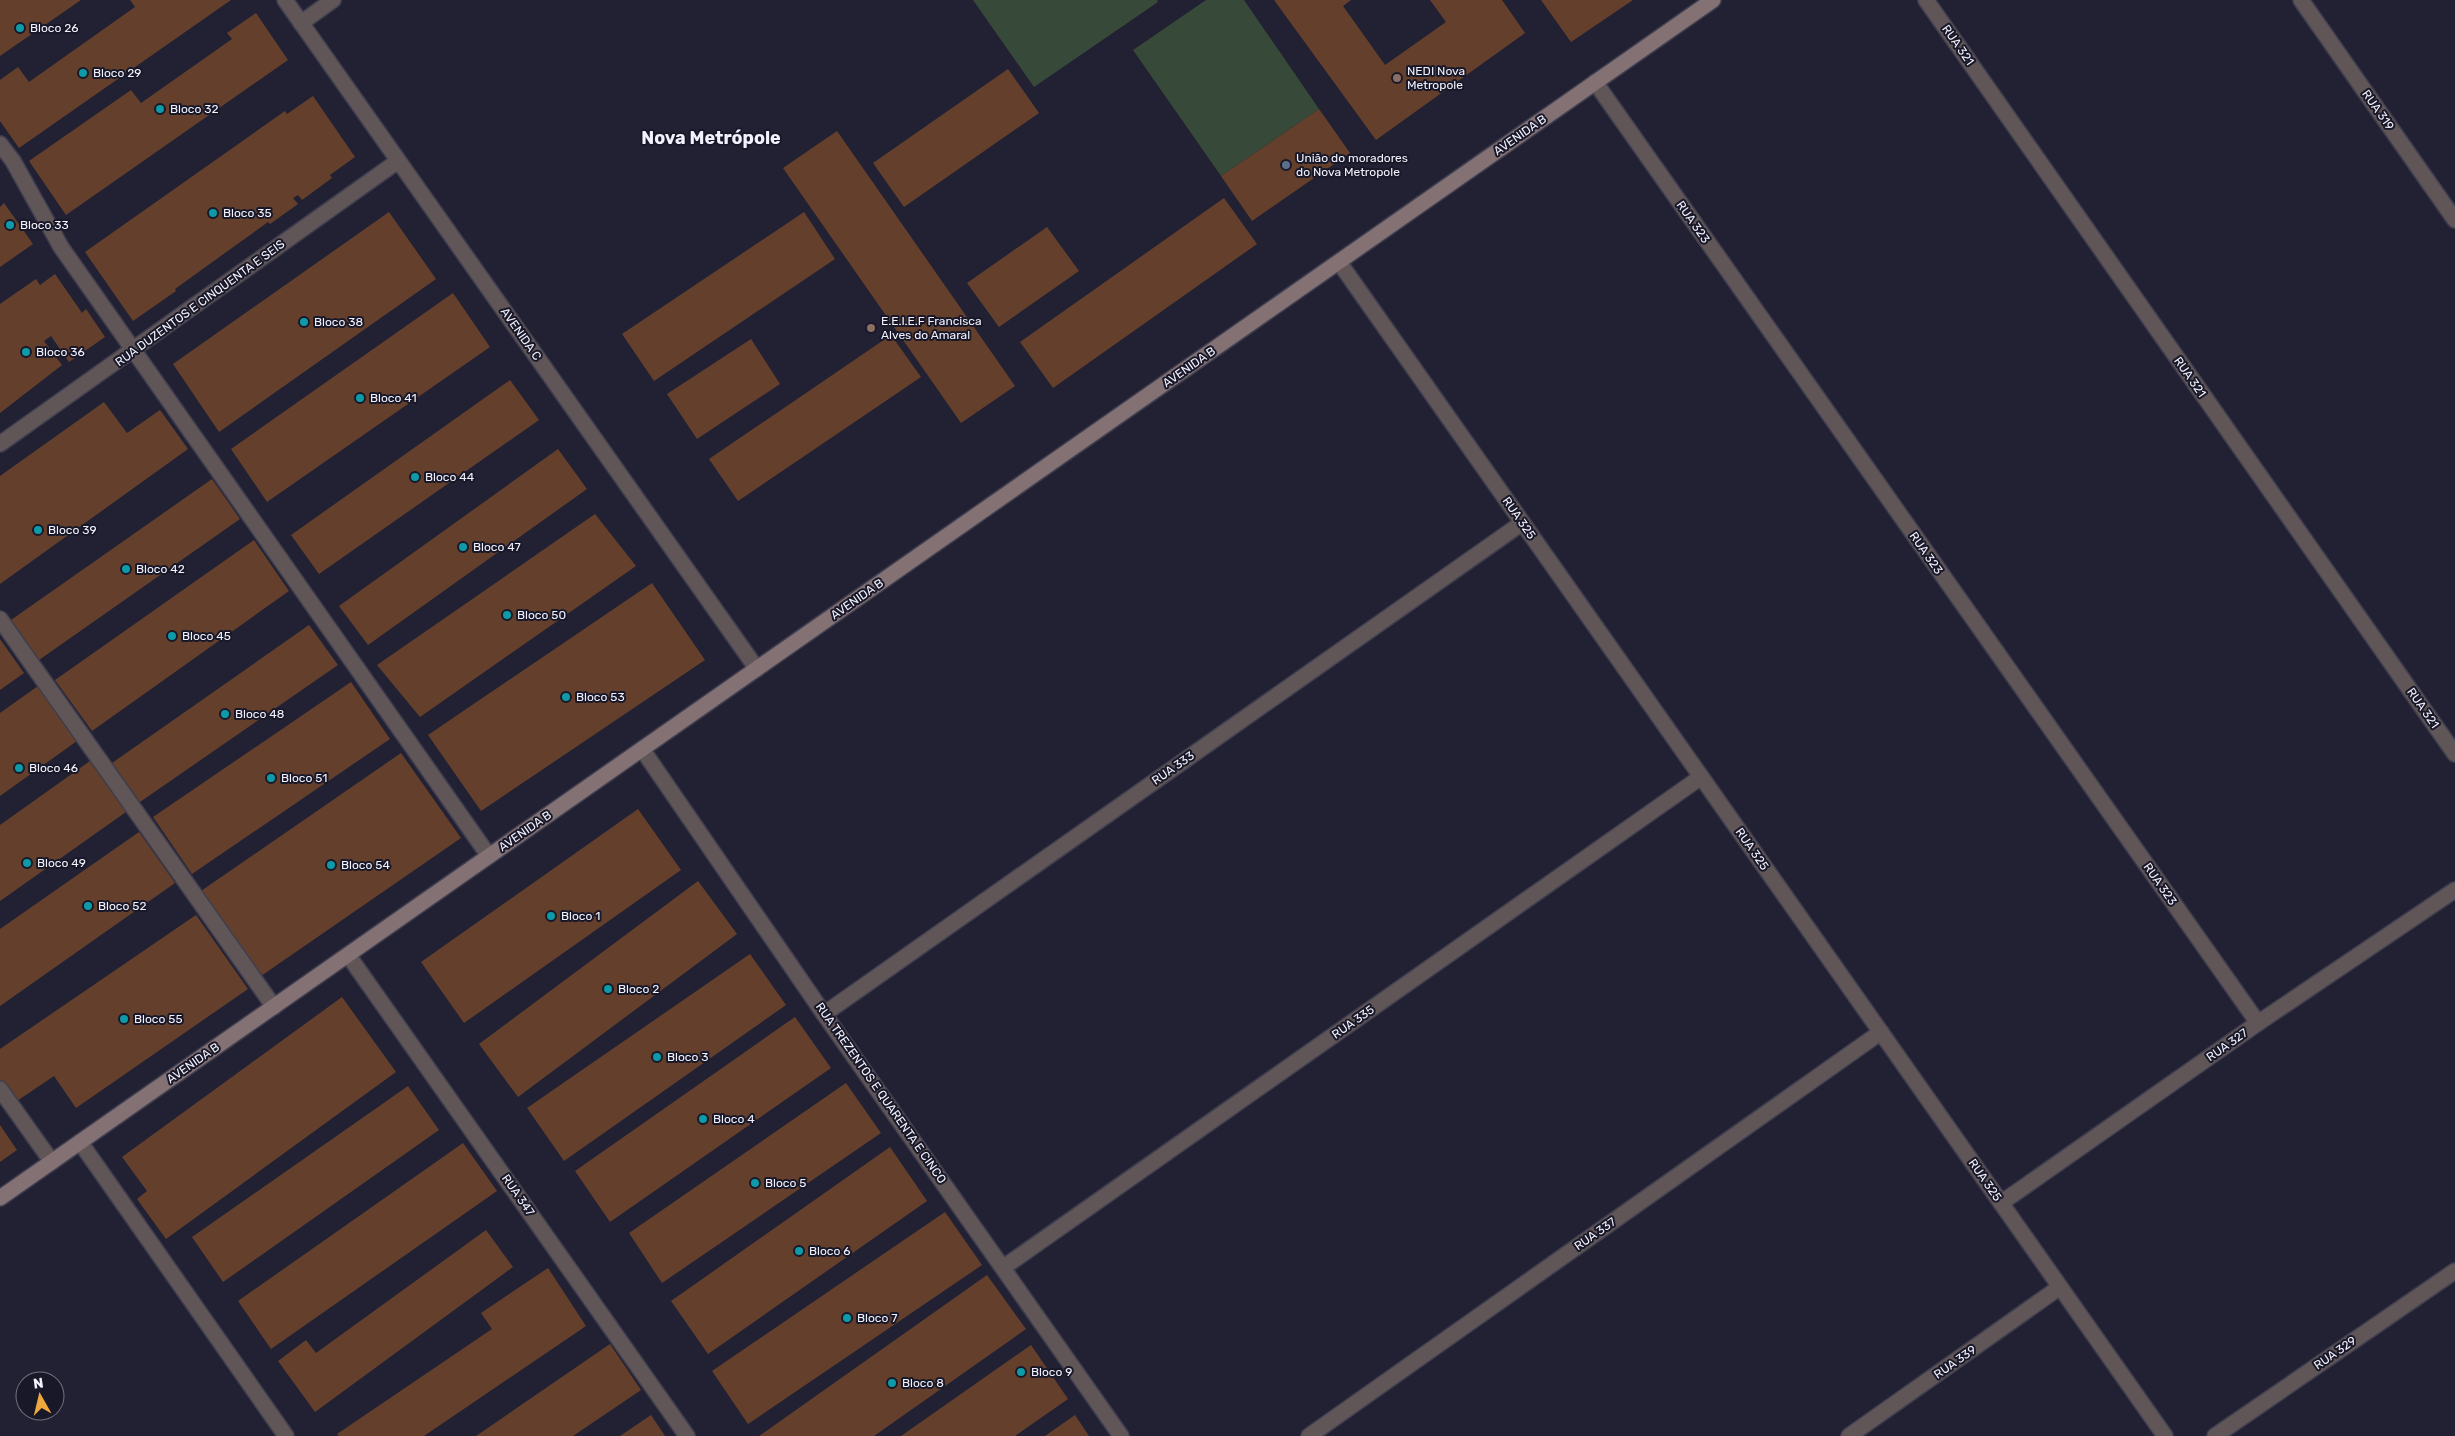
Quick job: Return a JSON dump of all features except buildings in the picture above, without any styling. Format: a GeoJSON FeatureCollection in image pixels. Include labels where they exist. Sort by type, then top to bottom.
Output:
{"type":"FeatureCollection","features":[{"type":"Feature","properties":{"kind":"street","name":"AVENIDA C"},"geometry":{"type":"LineString","coordinates":[[285,0],[757,669]]}},
{"type":"Feature","properties":{"kind":"street"},"geometry":{"type":"LineString","coordinates":[[301,23],[333,0]]}},
{"type":"Feature","properties":{"kind":"street","name":"AVENIDA B"},"geometry":{"type":"LineString","coordinates":[[0,1198],[1714,0]]}},
{"type":"Feature","properties":{"kind":"street","name":"RUA 321"},"geometry":{"type":"LineString","coordinates":[[1926,0],[2455,754]]}},
{"type":"Feature","properties":{"kind":"street","name":"RUA 319"},"geometry":{"type":"LineString","coordinates":[[2301,0],[2455,220]]}},
{"type":"Feature","properties":{"kind":"street","name":"RUA 323"},"geometry":{"type":"LineString","coordinates":[[1595,82],[2258,1023]]}},
{"type":"Feature","properties":{"kind":"street"},"geometry":{"type":"LineString","coordinates":[[0,144],[13,161],[61,247],[489,856]]}},
{"type":"Feature","properties":{"kind":"street","name":"RUA DUZENTOS E CINQUENTA E SEIS"},"geometry":{"type":"LineString","coordinates":[[0,444],[398,161]]}},
{"type":"Feature","properties":{"kind":"street","name":"RUA 325"},"geometry":{"type":"LineString","coordinates":[[1339,262],[2165,1436]]}},
{"type":"Feature","properties":{"kind":"street","name":"RUA 333"},"geometry":{"type":"LineString","coordinates":[[824,1014],[1522,523]]}},
{"type":"Feature","properties":{"kind":"street"},"geometry":{"type":"LineString","coordinates":[[0,619],[274,1007]]}},
{"type":"Feature","properties":{"kind":"street","name":"RUA TREZENTOS E QUARENTA E CINCO"},"geometry":{"type":"LineString","coordinates":[[642,749],[824,1014],[1004,1267],[1121,1436]]}},
{"type":"Feature","properties":{"kind":"street","name":"RUA 335"},"geometry":{"type":"LineString","coordinates":[[1004,1267],[1701,778]]}},
{"type":"Feature","properties":{"kind":"street","name":"RUA 327"},"geometry":{"type":"LineString","coordinates":[[2001,1203],[2258,1023],[2455,890]]}},
{"type":"Feature","properties":{"kind":"street","name":"RUA 347"},"geometry":{"type":"LineString","coordinates":[[348,955],[687,1436]]}},
{"type":"Feature","properties":{"kind":"street","name":"RUA 337"},"geometry":{"type":"LineString","coordinates":[[1309,1436],[1881,1032]]}},
{"type":"Feature","properties":{"kind":"street"},"geometry":{"type":"LineString","coordinates":[[0,1088],[52,1162]]}},
{"type":"Feature","properties":{"kind":"street"},"geometry":{"type":"LineString","coordinates":[[80,1142],[286,1436]]}},
{"type":"Feature","properties":{"kind":"street","name":"RUA 329"},"geometry":{"type":"LineString","coordinates":[[2215,1436],[2455,1271]]}},
{"type":"Feature","properties":{"kind":"street","name":"RUA 339"},"geometry":{"type":"LineString","coordinates":[[1849,1436],[2060,1287]]}},
{"type":"Feature","properties":{"kind":"green space"},"geometry":{"type":"Polygon","coordinates":[[[973,0],[1157,0],[1158,2],[1034,87],[973,0]]]}},
{"type":"Feature","properties":{"kind":"green space"},"geometry":{"type":"Polygon","coordinates":[[[1206,0],[1244,0],[1319,109],[1221,176],[1133,50],[1206,0]]]}},
{"type":"Feature","properties":{"kind":"place","name":"Bloco 26"},"geometry":{"type":"Point","coordinates":[20,28]}},
{"type":"Feature","properties":{"kind":"place","name":"Bloco 29"},"geometry":{"type":"Point","coordinates":[83,73]}},
{"type":"Feature","properties":{"kind":"place","name":"NEDI Nova Metropole"},"geometry":{"type":"Point","coordinates":[1397,78]}},
{"type":"Feature","properties":{"kind":"place","name":"Bloco 32"},"geometry":{"type":"Point","coordinates":[160,109]}},
{"type":"Feature","properties":{"kind":"place","name":"União do moradores do Nova Metropole"},"geometry":{"type":"Point","coordinates":[1286,165]}},
{"type":"Feature","properties":{"kind":"place","name":"Bloco 35"},"geometry":{"type":"Point","coordinates":[213,213]}},
{"type":"Feature","properties":{"kind":"place","name":"Bloco 33"},"geometry":{"type":"Point","coordinates":[10,225]}},
{"type":"Feature","properties":{"kind":"place","name":"Bloco 38"},"geometry":{"type":"Point","coordinates":[304,322]}},
{"type":"Feature","properties":{"kind":"place","name":"E.E.I.E.F Francisca Alves do Amaral"},"geometry":{"type":"Point","coordinates":[871,328]}},
{"type":"Feature","properties":{"kind":"place","name":"Bloco 36"},"geometry":{"type":"Point","coordinates":[26,352]}},
{"type":"Feature","properties":{"kind":"place","name":"Bloco 41"},"geometry":{"type":"Point","coordinates":[360,398]}},
{"type":"Feature","properties":{"kind":"place","name":"Bloco 44"},"geometry":{"type":"Point","coordinates":[415,477]}},
{"type":"Feature","properties":{"kind":"place","name":"Bloco 39"},"geometry":{"type":"Point","coordinates":[38,530]}},
{"type":"Feature","properties":{"kind":"place","name":"Bloco 47"},"geometry":{"type":"Point","coordinates":[463,547]}},
{"type":"Feature","properties":{"kind":"place","name":"Bloco 42"},"geometry":{"type":"Point","coordinates":[126,569]}},
{"type":"Feature","properties":{"kind":"place","name":"Bloco 50"},"geometry":{"type":"Point","coordinates":[507,615]}},
{"type":"Feature","properties":{"kind":"place","name":"Bloco 45"},"geometry":{"type":"Point","coordinates":[172,636]}},
{"type":"Feature","properties":{"kind":"place","name":"Bloco 53"},"geometry":{"type":"Point","coordinates":[566,697]}},
{"type":"Feature","properties":{"kind":"place","name":"Bloco 48"},"geometry":{"type":"Point","coordinates":[225,714]}},
{"type":"Feature","properties":{"kind":"place","name":"Bloco 46"},"geometry":{"type":"Point","coordinates":[19,768]}},
{"type":"Feature","properties":{"kind":"place","name":"Bloco 51"},"geometry":{"type":"Point","coordinates":[271,778]}},
{"type":"Feature","properties":{"kind":"place","name":"Bloco 49"},"geometry":{"type":"Point","coordinates":[27,863]}},
{"type":"Feature","properties":{"kind":"place","name":"Bloco 54"},"geometry":{"type":"Point","coordinates":[331,865]}},
{"type":"Feature","properties":{"kind":"place","name":"Bloco 52"},"geometry":{"type":"Point","coordinates":[88,906]}},
{"type":"Feature","properties":{"kind":"place","name":"Bloco 1"},"geometry":{"type":"Point","coordinates":[551,916]}},
{"type":"Feature","properties":{"kind":"place","name":"Bloco 2"},"geometry":{"type":"Point","coordinates":[608,989]}},
{"type":"Feature","properties":{"kind":"place","name":"Bloco 55"},"geometry":{"type":"Point","coordinates":[124,1019]}},
{"type":"Feature","properties":{"kind":"place","name":"Bloco 3"},"geometry":{"type":"Point","coordinates":[657,1057]}},
{"type":"Feature","properties":{"kind":"place","name":"Bloco 4"},"geometry":{"type":"Point","coordinates":[703,1119]}},
{"type":"Feature","properties":{"kind":"place","name":"Bloco 5"},"geometry":{"type":"Point","coordinates":[755,1183]}},
{"type":"Feature","properties":{"kind":"place","name":"Bloco 6"},"geometry":{"type":"Point","coordinates":[799,1251]}},
{"type":"Feature","properties":{"kind":"place","name":"Bloco 7"},"geometry":{"type":"Point","coordinates":[847,1318]}},
{"type":"Feature","properties":{"kind":"place","name":"Bloco 9"},"geometry":{"type":"Point","coordinates":[1021,1372]}},
{"type":"Feature","properties":{"kind":"place","name":"Bloco 8"},"geometry":{"type":"Point","coordinates":[892,1383]}},
{"type":"Feature","properties":{"kind":"district","name":"Nova Metrópole"},"geometry":{"type":"Point","coordinates":[711,138]}}]}
